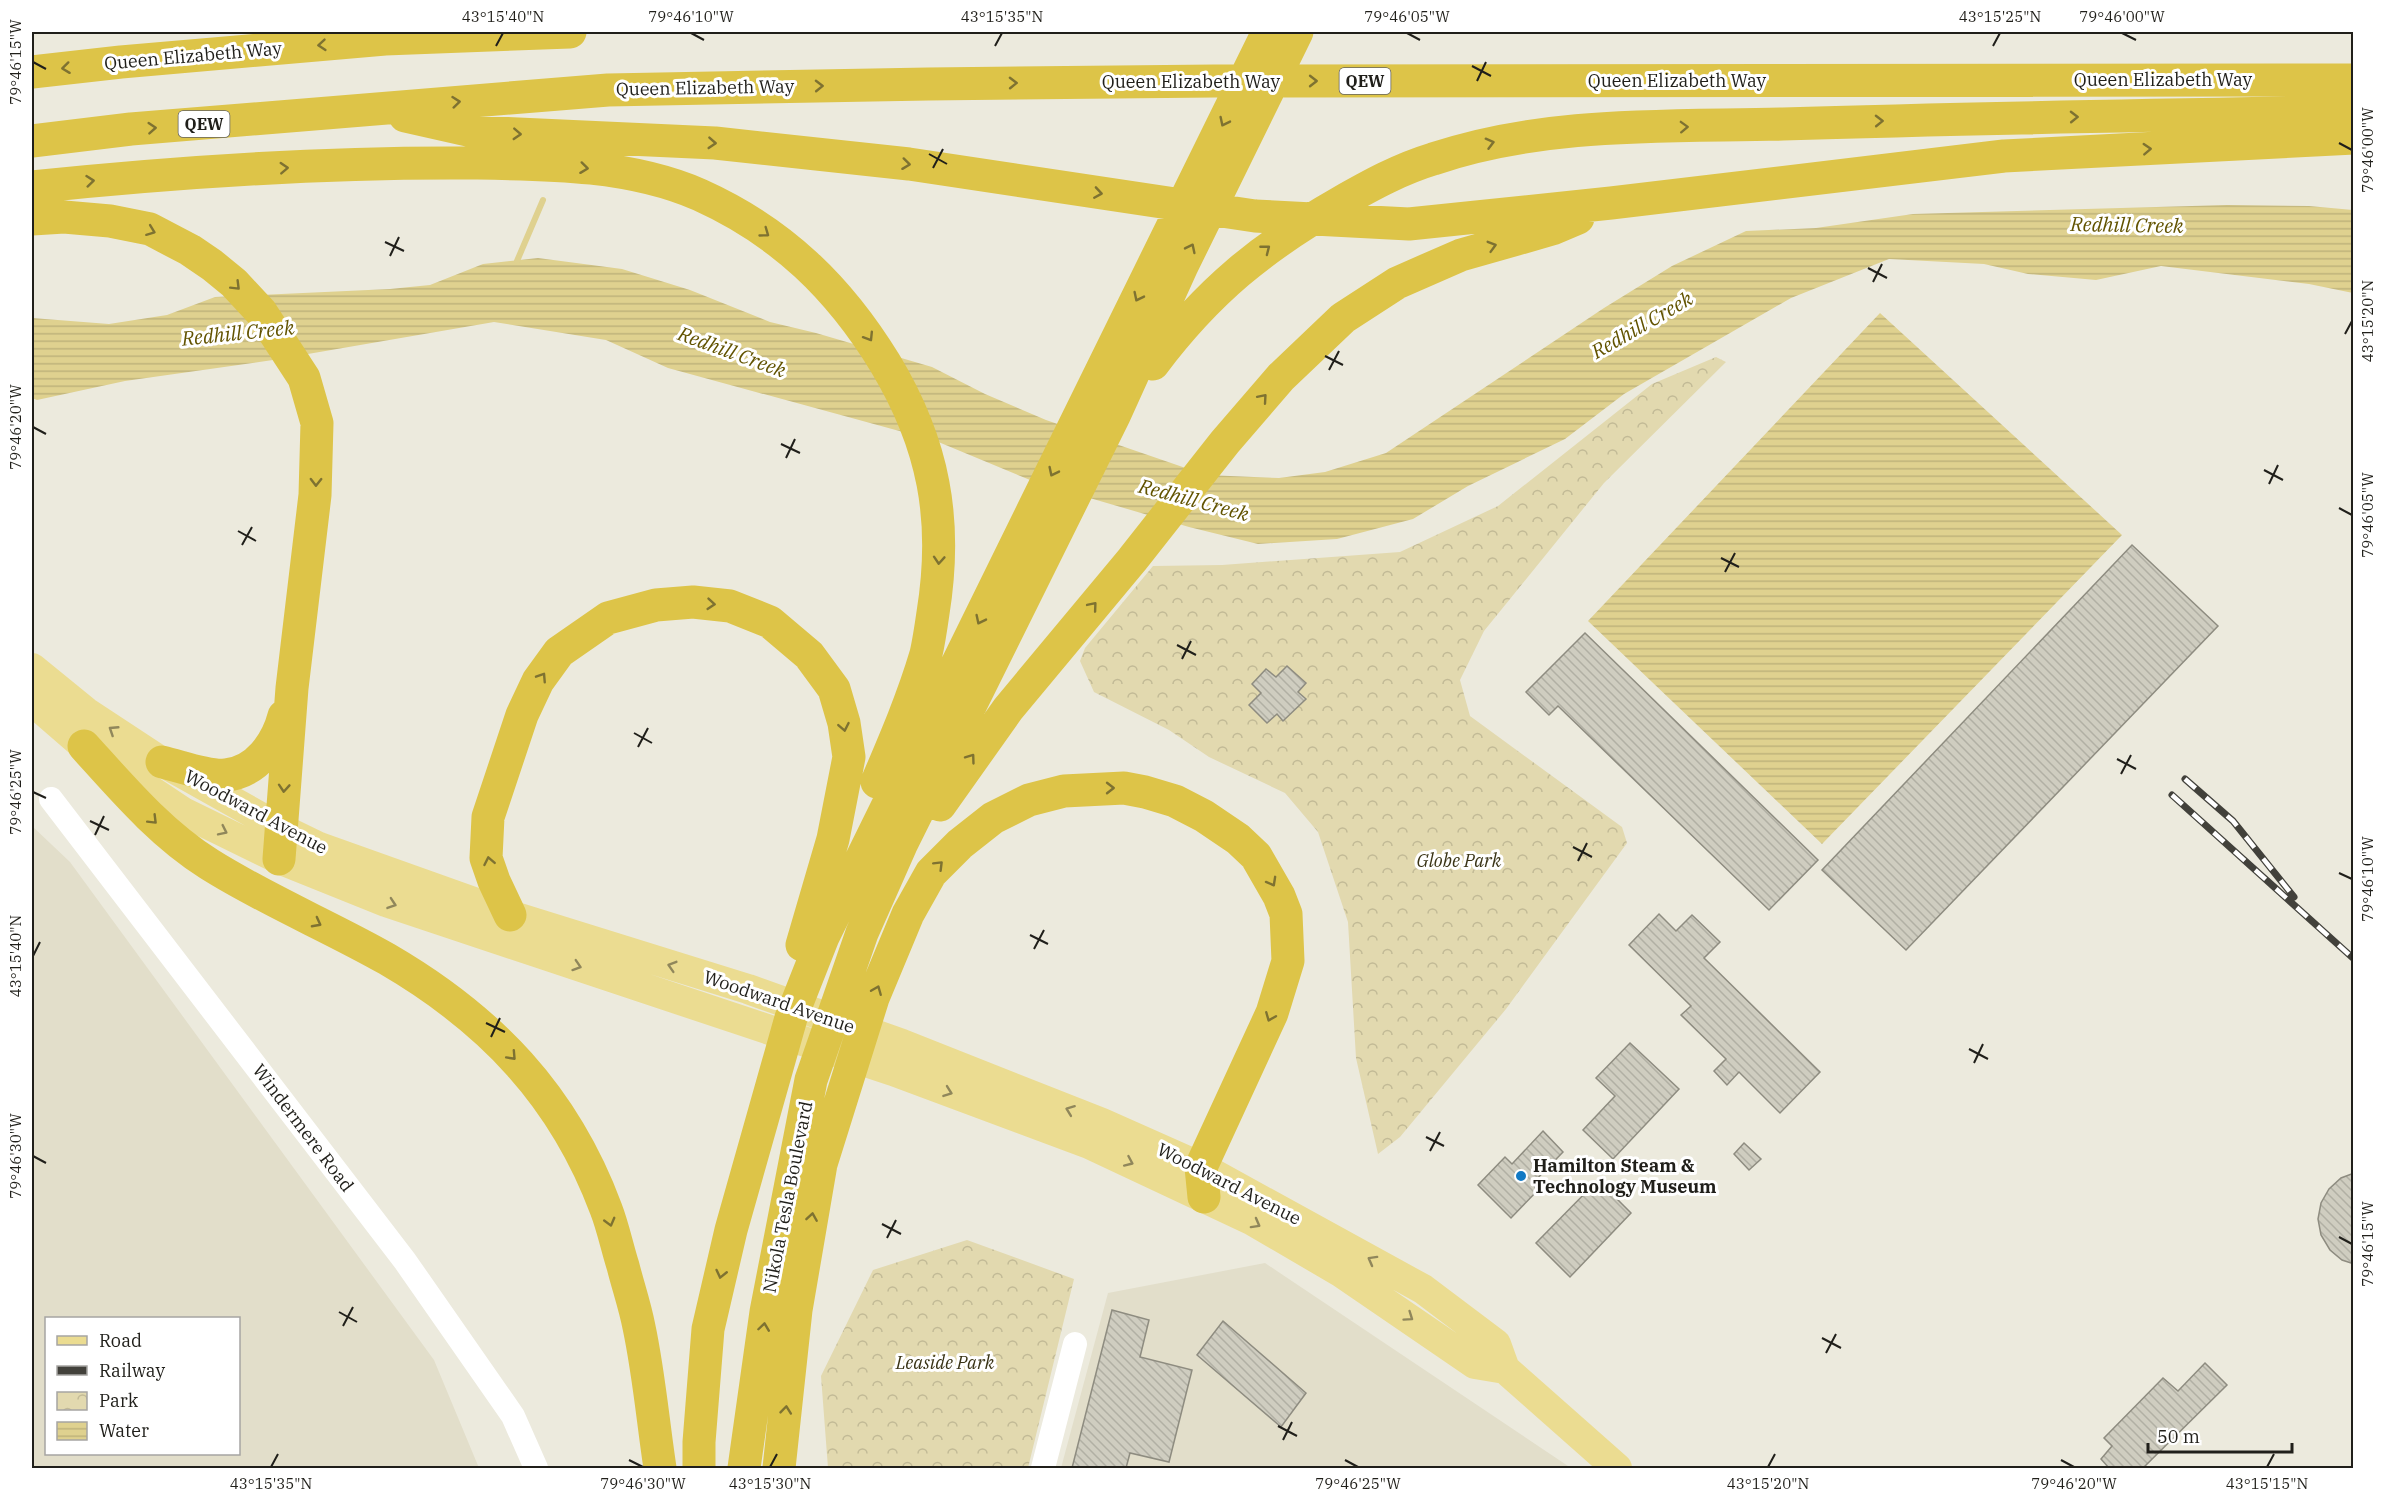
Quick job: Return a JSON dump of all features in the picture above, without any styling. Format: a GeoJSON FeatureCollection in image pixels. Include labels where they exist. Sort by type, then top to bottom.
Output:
{"type":"FeatureCollection","features":[{"type":"Feature","properties":{"kind":"highway","name":"Queen Elizabeth Way"},"geometry":{"type":"LineString","coordinates":[[32,72],[385,39],[570,32]]}},
{"type":"Feature","properties":{"kind":"highway"},"geometry":{"type":"LineString","coordinates":[[699,1468],[708,1329],[731,1230],[791,1018],[823,937],[1268,32]]}},
{"type":"Feature","properties":{"kind":"highway"},"geometry":{"type":"LineString","coordinates":[[862,933],[901,845],[1114,416],[1182,266],[1297,32]]}},
{"type":"Feature","properties":{"kind":"highway","name":"Queen Elizabeth Way"},"geometry":{"type":"LineString","coordinates":[[32,141],[131,129],[608,90],[1215,81],[2354,80]]}},
{"type":"Feature","properties":{"kind":"highway"},"geometry":{"type":"LineString","coordinates":[[377,110],[476,132],[715,143],[909,164],[1255,216],[1409,224],[1611,203],[2004,156],[2354,138]]}},
{"type":"Feature","properties":{"kind":"highway"},"geometry":{"type":"LineString","coordinates":[[1114,416],[1181,326],[1234,274],[1281,237],[1384,177],[1434,158],[1502,140],[1569,130],[1862,121],[2354,112]]}},
{"type":"Feature","properties":{"kind":"highway"},"geometry":{"type":"LineString","coordinates":[[32,187],[165,174],[409,163],[579,167],[655,179],[699,195],[745,219],[801,259],[834,291],[865,331],[900,388],[929,459],[940,543],[938,584],[927,651],[905,717],[850,845],[823,937]]}},
{"type":"Feature","properties":{"kind":"highway"},"geometry":{"type":"LineString","coordinates":[[862,933],[919,836],[969,761],[1008,709],[1132,560],[1225,442],[1281,377],[1343,318],[1397,282],[1461,255],[1552,229],[1611,203]]}},
{"type":"Feature","properties":{"kind":"highway"},"geometry":{"type":"LineString","coordinates":[[32,219],[64,217],[110,221],[150,229],[190,250],[234,283],[261,312],[304,378],[316,423],[315,495],[292,688],[280,844]]}},
{"type":"Feature","properties":{"kind":"highway"},"geometry":{"type":"LineString","coordinates":[[510,915],[486,858],[488,817],[522,715],[538,681],[559,652],[608,618],[656,605],[693,602],[730,606],[770,622],[809,655],[834,689],[844,723],[849,757],[833,839],[750,1118],[731,1230]]}},
{"type":"Feature","properties":{"kind":"highway"},"geometry":{"type":"LineString","coordinates":[[162,762],[225,776],[241,771],[270,749],[280,732],[292,688]]}},
{"type":"Feature","properties":{"kind":"highway"},"geometry":{"type":"LineString","coordinates":[[84,746],[155,822],[181,844],[222,872],[386,959],[428,985],[465,1012],[501,1044],[546,1094],[585,1159],[608,1211],[639,1326],[660,1468]]}},
{"type":"Feature","properties":{"kind":"highway"},"geometry":{"type":"LineString","coordinates":[[779,1468],[796,1311],[821,1164],[873,998],[908,914],[931,873],[960,844],[993,818],[1029,800],[1064,791],[1102,788],[1145,792],[1175,801],[1225,829],[1256,856],[1268,875],[1286,914],[1288,961],[1272,1013],[1203,1182]]}},
{"type":"Feature","properties":{"kind":"highway","name":"Nikola Tesla Boulevard"},"geometry":{"type":"LineString","coordinates":[[744,1468],[766,1312],[812,1080],[862,933]]}},
{"type":"Feature","properties":{"kind":"main road","name":"Woodward Avenue"},"geometry":{"type":"LineString","coordinates":[[32,668],[86,712],[280,844],[386,902],[737,1019],[897,1058],[1102,1123],[1203,1182],[1423,1289],[1496,1344],[1505,1370],[1617,1468]]}},
{"type":"Feature","properties":{"kind":"main road","name":"Woodward Avenue"},"geometry":{"type":"LineString","coordinates":[[32,701],[84,746],[183,812],[280,844],[319,847],[510,915],[748,989],[897,1058]]}},
{"type":"Feature","properties":{"kind":"street","name":"Windermere Road"},"geometry":{"type":"LineString","coordinates":[[51,799],[405,1261],[513,1416],[536,1468]]}},
{"type":"Feature","properties":{"kind":"street"},"geometry":{"type":"LineString","coordinates":[[1043,1468],[1075,1344]]}},
{"type":"Feature","properties":{"kind":"shaded area"},"geometry":{"type":"Polygon","coordinates":[[[32,826],[70,862],[434,1360],[479,1468],[32,1468],[32,826]]]}},
{"type":"Feature","properties":{"kind":"shaded area"},"geometry":{"type":"Polygon","coordinates":[[[1265,1263],[1571,1468],[1061,1468],[1108,1293],[1265,1263]]]}},
{"type":"Feature","properties":{"kind":"green space","name":"Globe Park"},"geometry":{"type":"Polygon","coordinates":[[[1716,357],[1726,362],[1604,483],[1484,631],[1460,680],[1470,716],[1622,827],[1627,843],[1506,1009],[1400,1137],[1378,1154],[1356,1058],[1348,922],[1318,832],[1285,793],[1209,757],[1169,730],[1094,692],[1080,661],[1085,648],[1153,566],[1222,565],[1400,552],[1498,506],[1652,384],[1716,357]]]}},
{"type":"Feature","properties":{"kind":"green space","name":"Leaside Park"},"geometry":{"type":"Polygon","coordinates":[[[967,1240],[1074,1279],[1028,1468],[828,1468],[821,1376],[873,1270],[967,1240]]]}},
{"type":"Feature","properties":{"kind":"water","name":"Redhill Creek"},"geometry":{"type":"Polygon","coordinates":[[[2227,205],[2309,206],[2353,210],[2353,293],[2309,284],[2161,266],[2096,280],[2028,274],[1984,264],[1889,259],[1791,298],[1624,394],[1565,439],[1468,486],[1413,519],[1337,539],[1258,544],[1189,527],[1035,482],[936,441],[668,368],[606,340],[494,322],[273,360],[125,381],[37,400],[32,398],[32,318],[109,324],[167,315],[215,297],[430,285],[483,264],[538,258],[622,269],[690,290],[770,322],[932,367],[985,394],[1046,420],[1206,475],[1279,478],[1325,472],[1386,453],[1604,308],[1672,266],[1746,231],[1816,228],[1913,214],[2227,205]]]}},
{"type":"Feature","properties":{"kind":"water"},"geometry":{"type":"Polygon","coordinates":[[[1880,313],[2122,535],[1822,844],[1588,621],[1880,313]]]}},
{"type":"Feature","properties":{"kind":"building"},"geometry":{"type":"Polygon","coordinates":[[[2132,545],[2218,626],[1906,950],[1822,870],[2132,545]]]}},
{"type":"Feature","properties":{"kind":"building"},"geometry":{"type":"Polygon","coordinates":[[[1585,633],[1818,860],[1769,910],[1558,706],[1549,715],[1526,692],[1585,633]]]}},
{"type":"Feature","properties":{"kind":"building"},"geometry":{"type":"Polygon","coordinates":[[[1287,666],[1306,683],[1298,692],[1306,699],[1283,721],[1277,714],[1267,723],[1249,705],[1261,693],[1252,684],[1266,669],[1276,677],[1287,666]]]}},
{"type":"Feature","properties":{"kind":"building"},"geometry":{"type":"Polygon","coordinates":[[[1659,914],[1676,931],[1692,915],[1720,942],[1704,958],[1820,1072],[1780,1113],[1739,1072],[1727,1085],[1714,1071],[1726,1059],[1681,1015],[1691,1006],[1629,945],[1659,914]]]}},
{"type":"Feature","properties":{"kind":"building"},"geometry":{"type":"Polygon","coordinates":[[[1630,1043],[1679,1089],[1613,1159],[1583,1130],[1615,1096],[1596,1078],[1630,1043]]]}},
{"type":"Feature","properties":{"kind":"building"},"geometry":{"type":"Polygon","coordinates":[[[1543,1131],[1563,1152],[1532,1184],[1538,1190],[1511,1218],[1478,1185],[1505,1157],[1512,1164],[1543,1131]]]}},
{"type":"Feature","properties":{"kind":"building"},"geometry":{"type":"Polygon","coordinates":[[[1744,1143],[1761,1159],[1749,1170],[1734,1154],[1744,1143]]]}},
{"type":"Feature","properties":{"kind":"building"},"geometry":{"type":"Polygon","coordinates":[[[2354,1173],[2354,1264],[2342,1260],[2330,1250],[2321,1235],[2318,1219],[2321,1203],[2329,1189],[2341,1178],[2354,1173]]]}},
{"type":"Feature","properties":{"kind":"building"},"geometry":{"type":"Polygon","coordinates":[[[1598,1180],[1631,1213],[1570,1277],[1536,1243],[1598,1180]]]}},
{"type":"Feature","properties":{"kind":"building"},"geometry":{"type":"Polygon","coordinates":[[[1112,1310],[1149,1320],[1140,1357],[1192,1370],[1169,1462],[1130,1453],[1126,1468],[1072,1468],[1112,1310]]]}},
{"type":"Feature","properties":{"kind":"building"},"geometry":{"type":"Polygon","coordinates":[[[1223,1321],[1306,1393],[1281,1427],[1197,1355],[1223,1321]]]}},
{"type":"Feature","properties":{"kind":"building"},"geometry":{"type":"Polygon","coordinates":[[[2205,1363],[2227,1385],[2143,1468],[2109,1468],[2101,1459],[2112,1446],[2104,1438],[2163,1378],[2178,1391],[2205,1363]]]}},
{"type":"Feature","properties":{"kind":"waterway"},"geometry":{"type":"LineString","coordinates":[[517,261],[543,200]]}},
{"type":"Feature","properties":{"kind":"railway"},"geometry":{"type":"LineString","coordinates":[[2185,779],[2233,821],[2294,897]]}},
{"type":"Feature","properties":{"kind":"railway"},"geometry":{"type":"LineString","coordinates":[[2172,795],[2354,959]]}},
{"type":"Feature","properties":{"kind":"place","name":"Hamilton Steam & Technology Museum"},"geometry":{"type":"Point","coordinates":[1521,1176]}}]}
